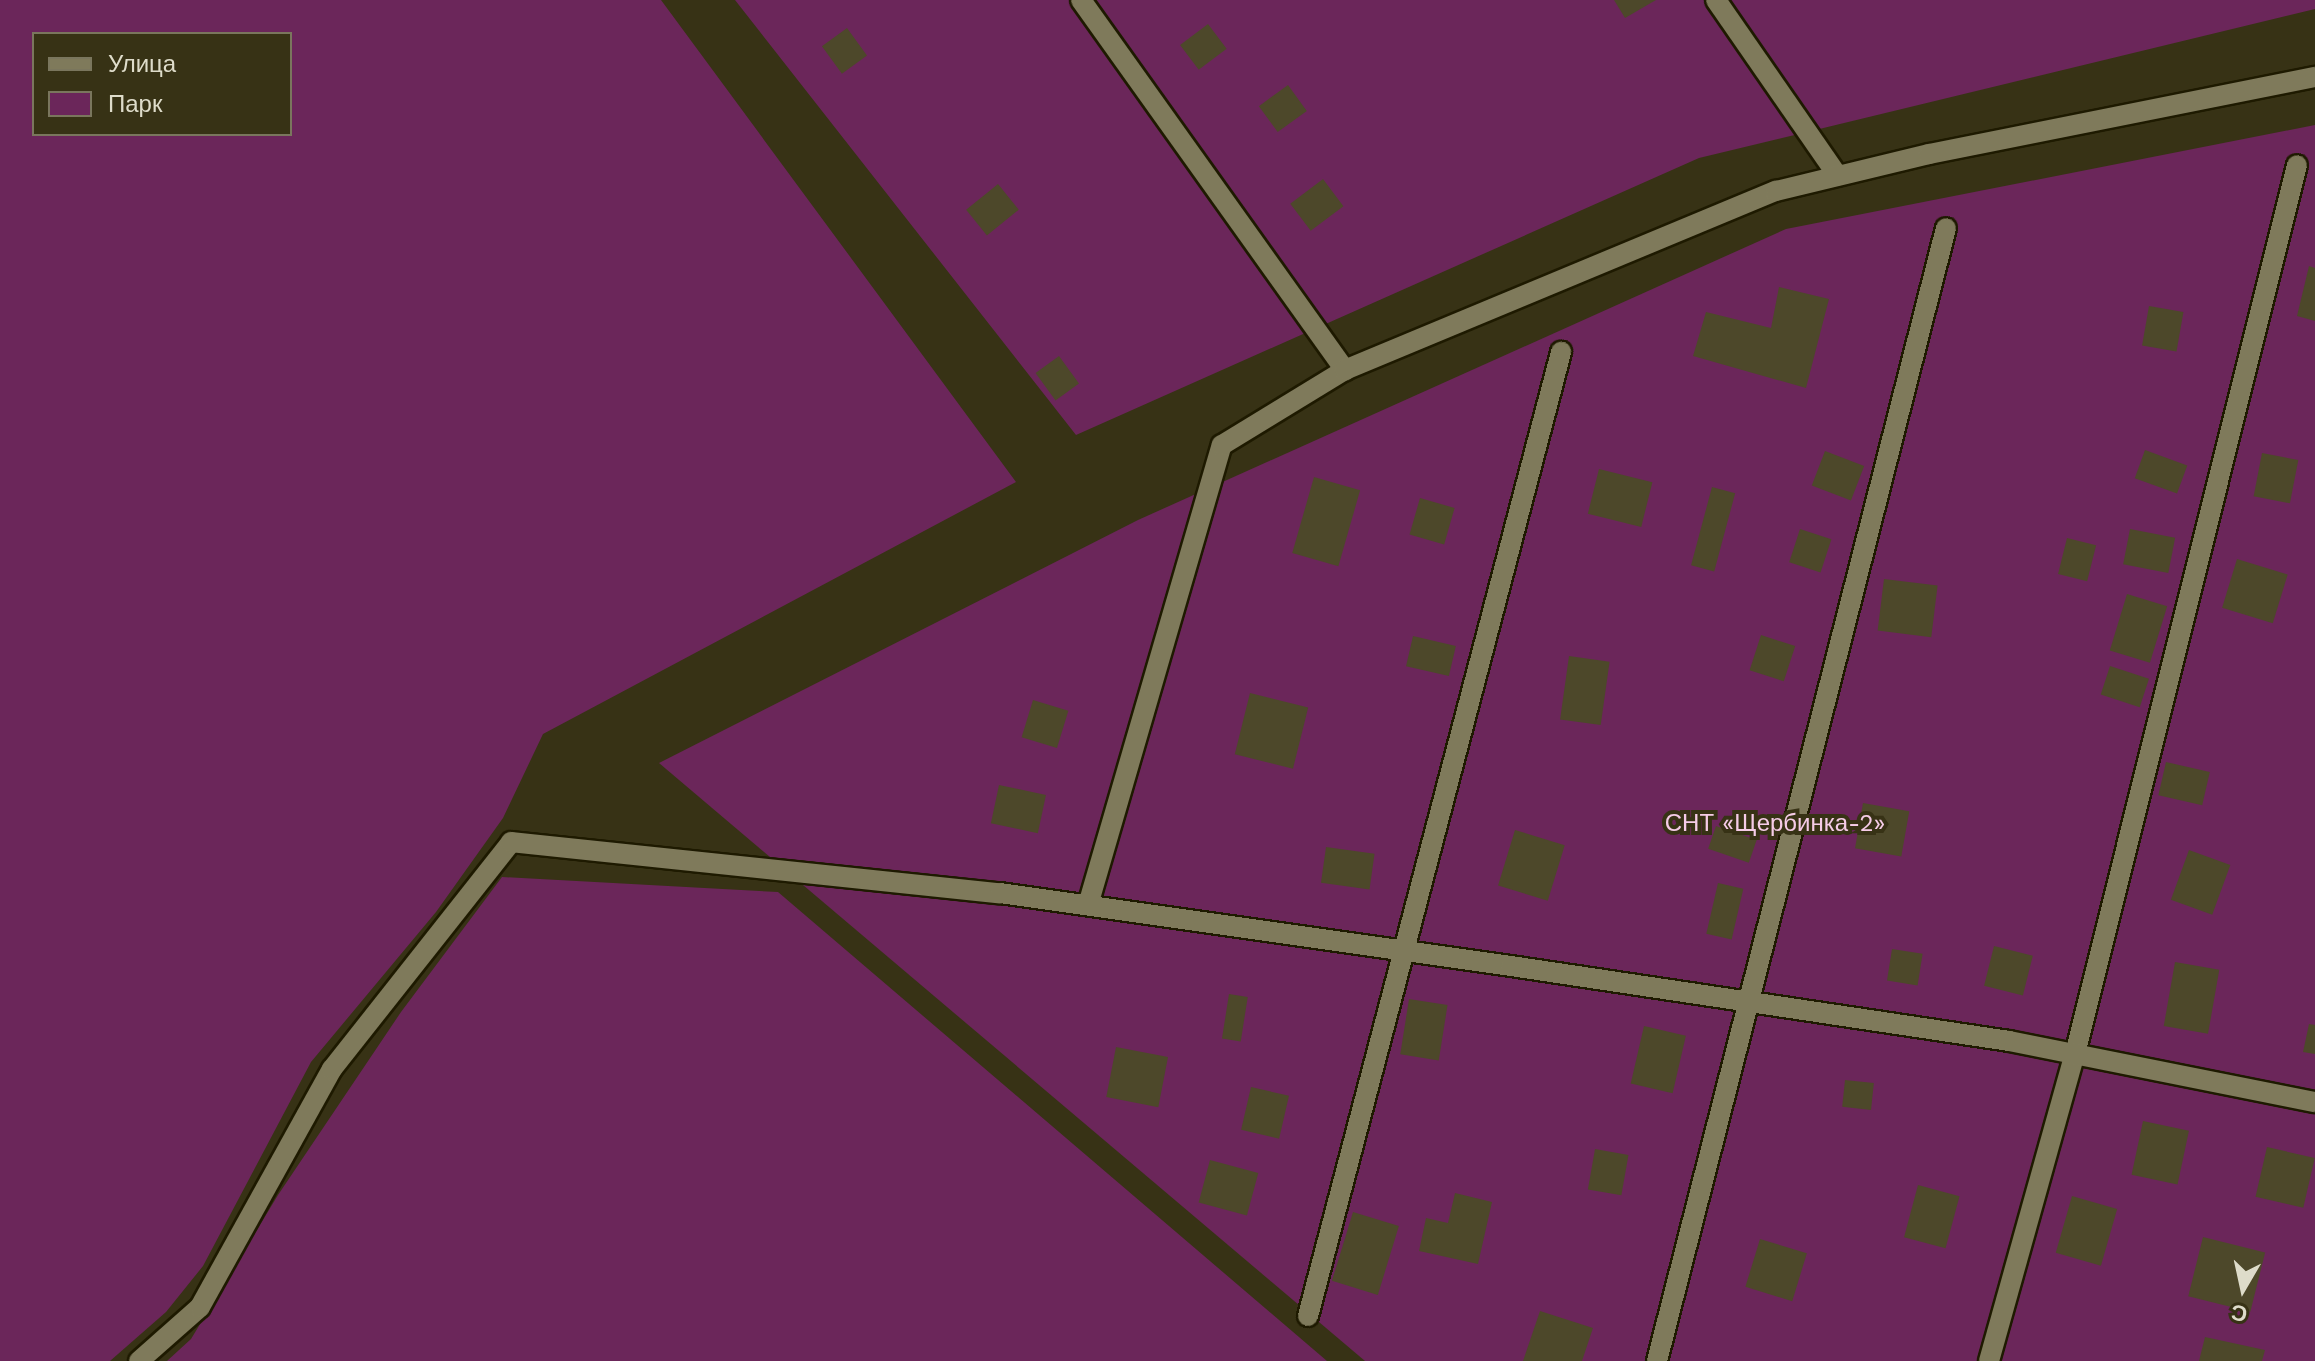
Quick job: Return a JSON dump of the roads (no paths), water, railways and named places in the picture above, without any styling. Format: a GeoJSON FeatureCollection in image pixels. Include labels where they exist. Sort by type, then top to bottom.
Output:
{"type":"FeatureCollection","features":[{"type":"Feature","properties":{"kind":"street"},"geometry":{"type":"LineString","coordinates":[[1081,0],[1345,370]]}},
{"type":"Feature","properties":{"kind":"street"},"geometry":{"type":"LineString","coordinates":[[1716,0],[1837,175]]}},
{"type":"Feature","properties":{"kind":"street"},"geometry":{"type":"LineString","coordinates":[[1088,905],[1222,445],[1345,370],[1776,191],[1837,175],[2315,77]]}},
{"type":"Feature","properties":{"kind":"street"},"geometry":{"type":"LineString","coordinates":[[1989,1361],[2075,1054],[2297,165]]}},
{"type":"Feature","properties":{"kind":"street"},"geometry":{"type":"LineString","coordinates":[[1657,1361],[1946,228]]}},
{"type":"Feature","properties":{"kind":"street"},"geometry":{"type":"LineString","coordinates":[[1308,1316],[1561,352]]}},
{"type":"Feature","properties":{"kind":"street"},"geometry":{"type":"LineString","coordinates":[[139,1361],[200,1307],[332,1069],[511,842],[1088,905],[1748,1001],[2075,1054],[2315,1102]]}},
{"type":"Feature","properties":{"kind":"park label","name":"СНТ «Щербинка-2»"},"geometry":{"type":"Point","coordinates":[1775,824]}}]}
